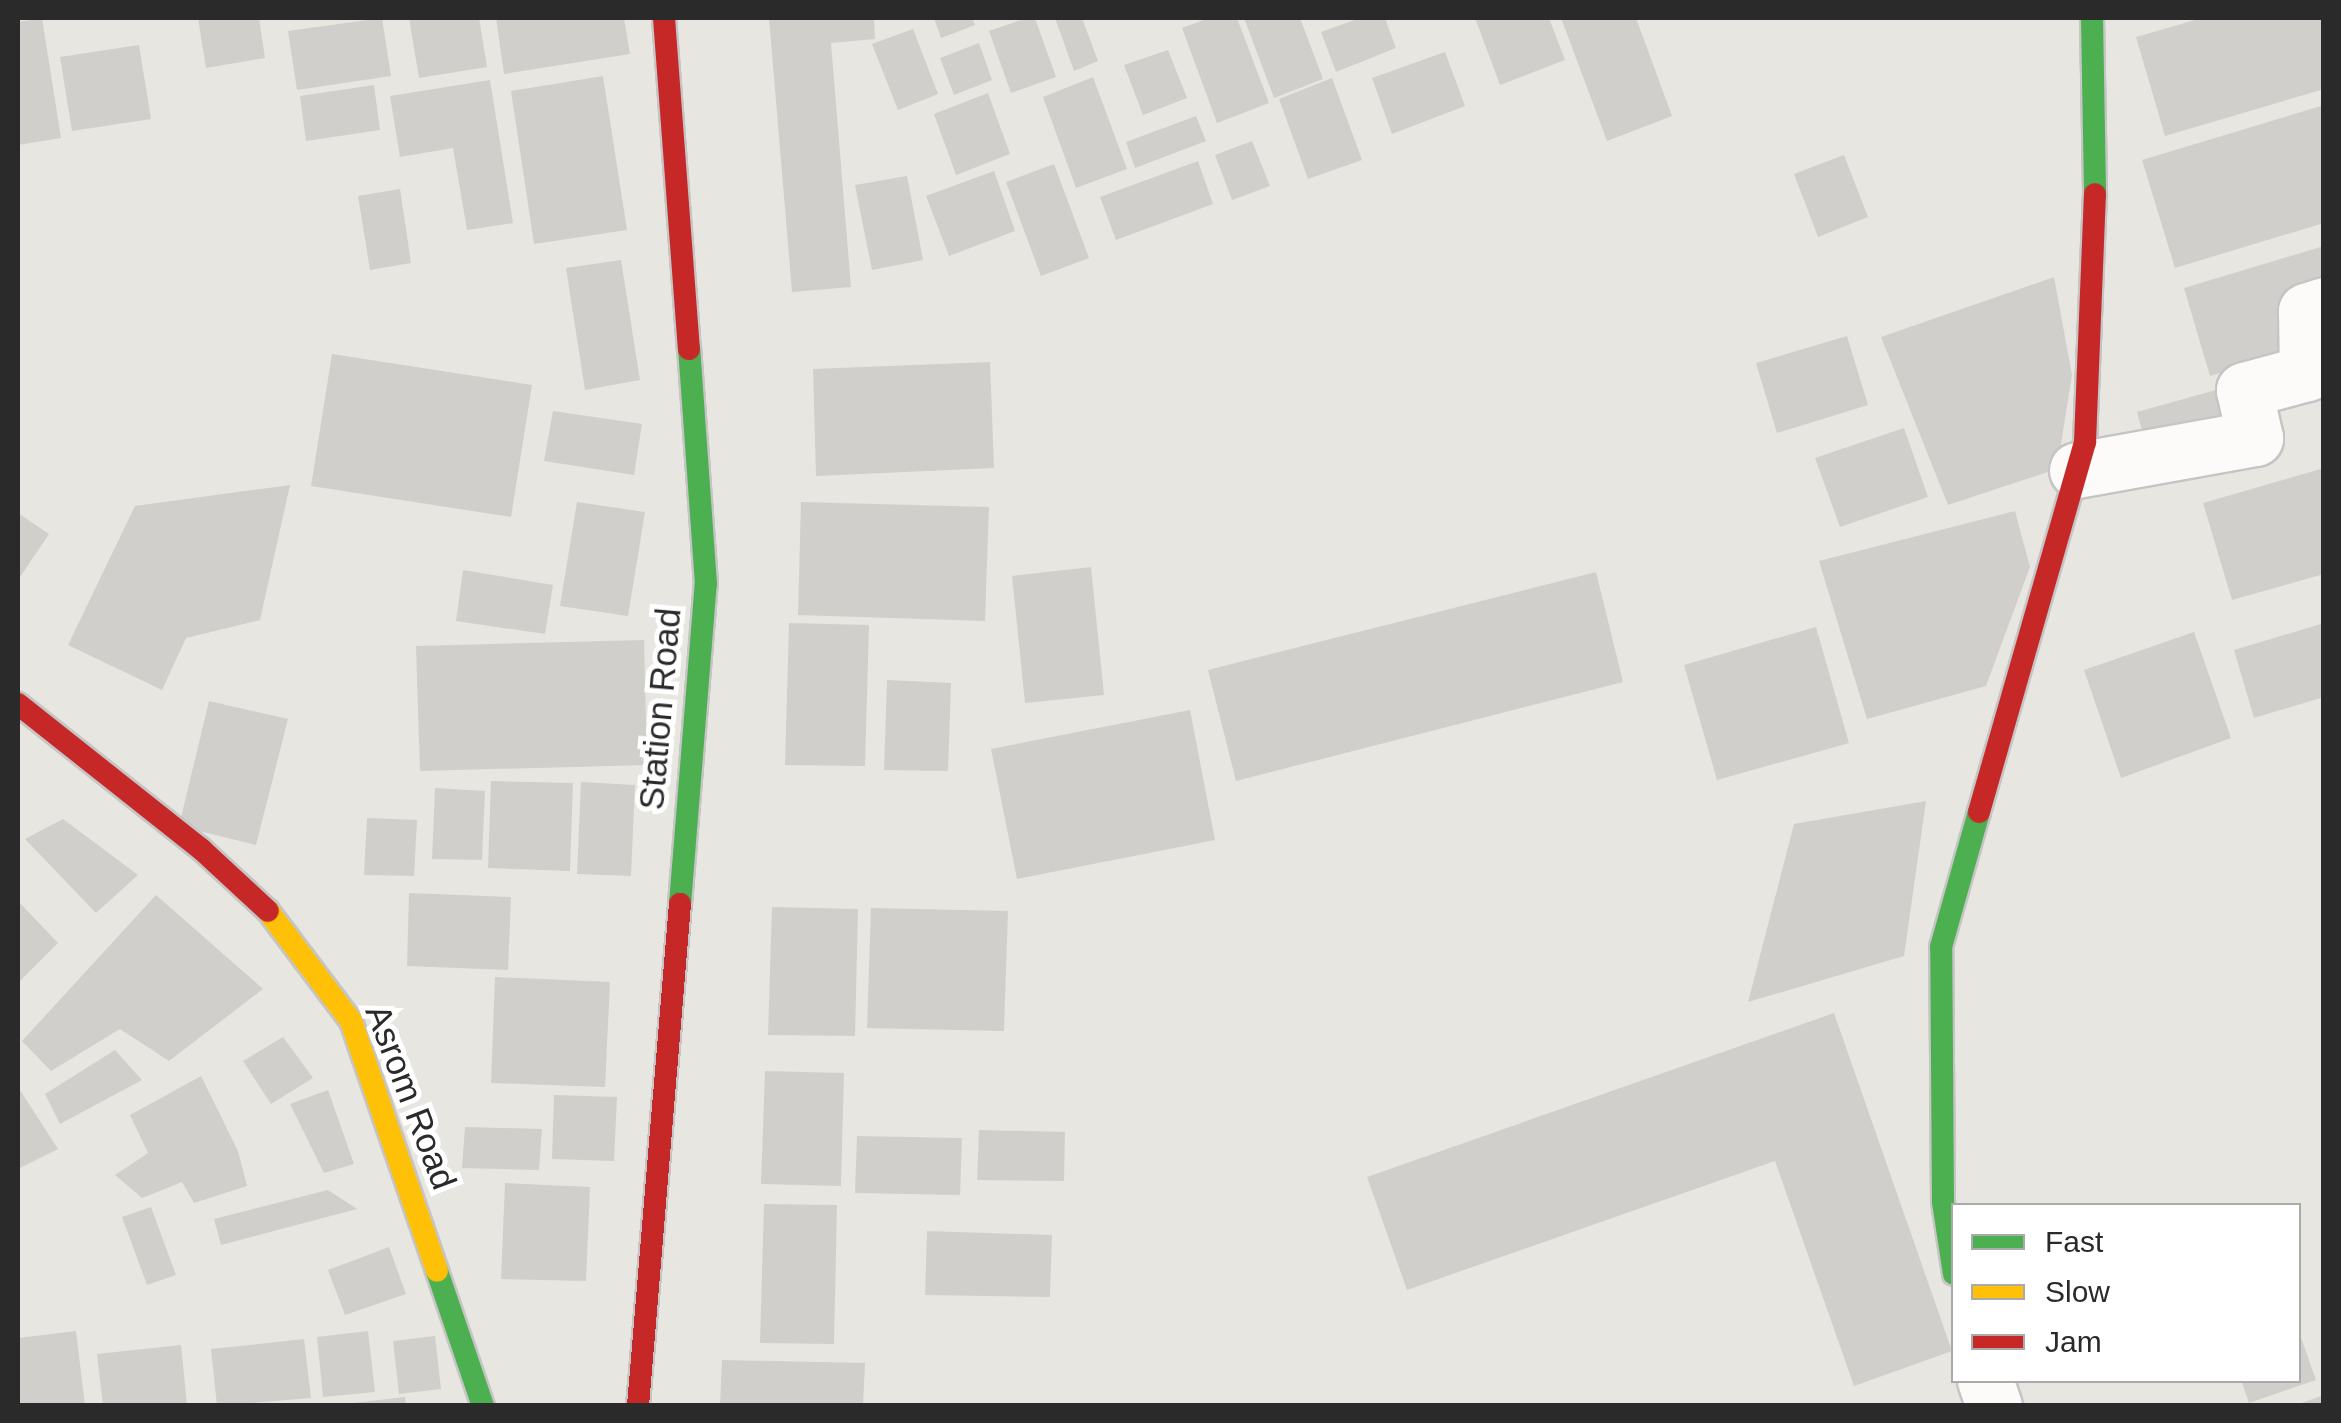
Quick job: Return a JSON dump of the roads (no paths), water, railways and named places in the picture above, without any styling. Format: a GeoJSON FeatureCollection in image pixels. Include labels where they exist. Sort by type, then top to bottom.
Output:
{"type":"FeatureCollection","features":[{"type":"Feature","properties":{"kind":"street","name":"Station Road"},"geometry":{"type":"LineString","coordinates":[[638,1406],[706,584],[664,18]]}},
{"type":"Feature","properties":{"kind":"street"},"geometry":{"type":"LineString","coordinates":[[1951,1254],[1943,1202],[1942,947],[2085,442],[2095,184],[2092,18]]}},
{"type":"Feature","properties":{"kind":"street"},"geometry":{"type":"LineString","coordinates":[[2077,470],[2255,438],[2244,390],[2306,374],[2306,310],[2324,306]]}},
{"type":"Feature","properties":{"kind":"street","name":"Asrom Road"},"geometry":{"type":"LineString","coordinates":[[18,704],[200,848],[273,916],[351,1021],[484,1406]]}}]}
